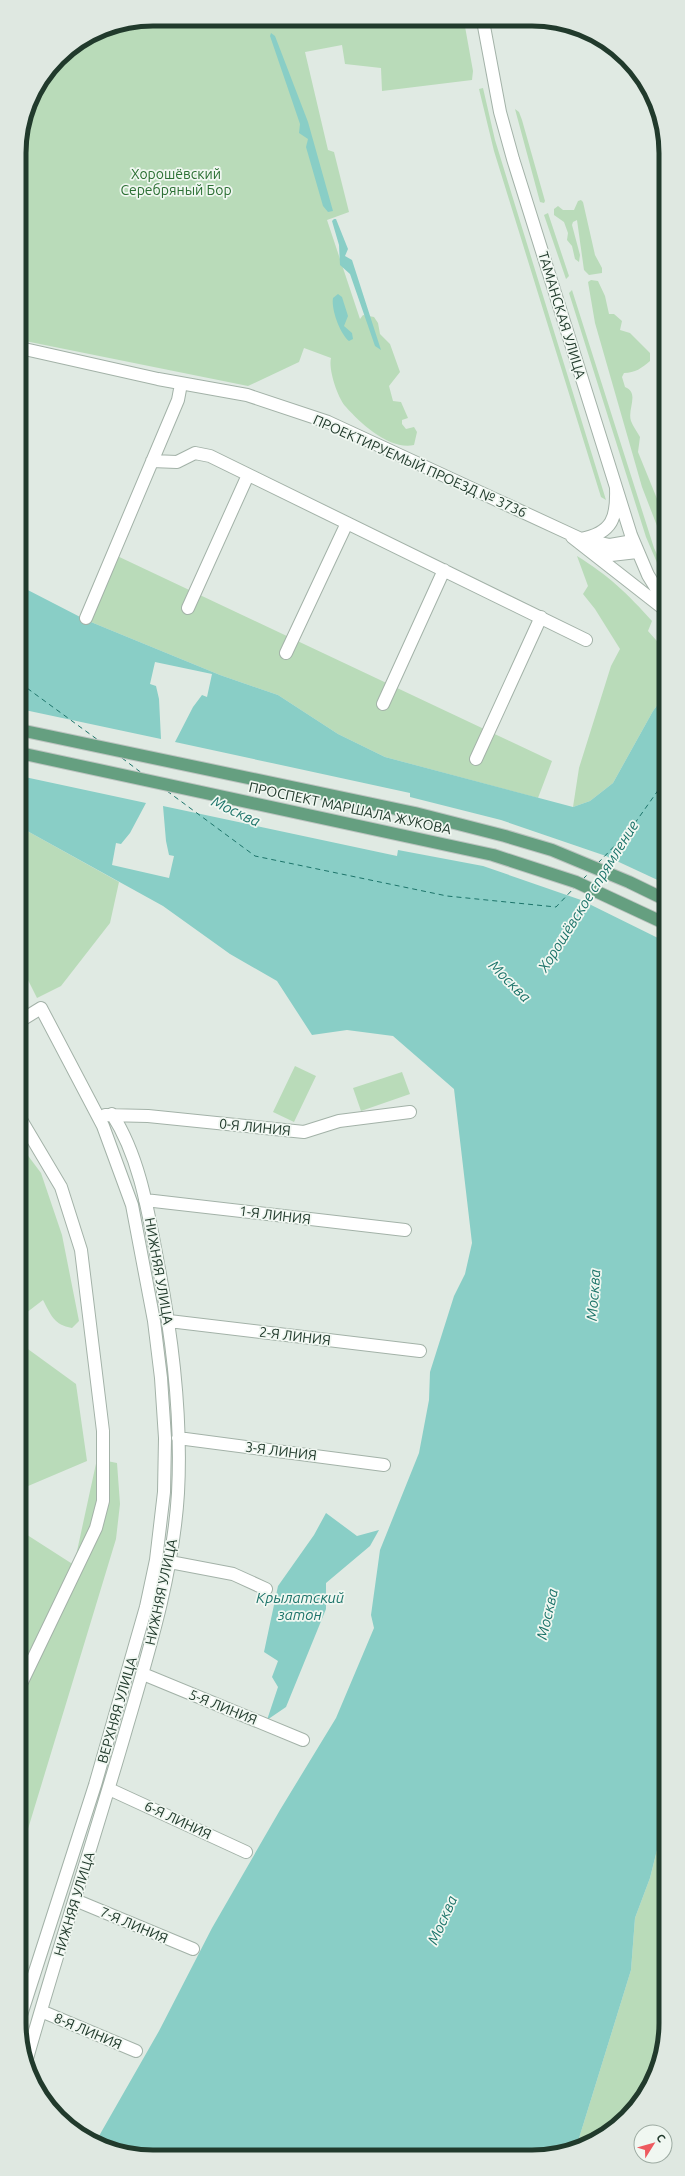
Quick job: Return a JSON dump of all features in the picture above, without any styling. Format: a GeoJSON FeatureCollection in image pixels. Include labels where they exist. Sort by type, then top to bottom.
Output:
{"type":"FeatureCollection","features":[{"type":"Feature","properties":{"kind":"main road","name":"ПРОСПЕКТ МАРШАЛА ЖУКОВА"},"geometry":{"type":"LineString","coordinates":[[26,731],[415,813],[505,836],[552,850],[629,882],[659,897]]}},
{"type":"Feature","properties":{"kind":"main road","name":"ПРОСПЕКТ МАРШАЛА ЖУКОВА"},"geometry":{"type":"LineString","coordinates":[[26,754],[493,855],[576,882],[659,921]]}},
{"type":"Feature","properties":{"kind":"street","name":"ТАМАНСКАЯ УЛИЦА"},"geometry":{"type":"LineString","coordinates":[[484,26],[500,112],[513,159],[635,547],[648,575],[659,594]]}},
{"type":"Feature","properties":{"kind":"street","name":"ПРОЕКТИРУЕМЫЙ ПРОЕЗД № 3736"},"geometry":{"type":"LineString","coordinates":[[26,349],[181,384],[248,395],[328,422],[581,541],[659,605]]}},
{"type":"Feature","properties":{"kind":"street"},"geometry":{"type":"LineString","coordinates":[[86,618],[178,400],[181,384]]}},
{"type":"Feature","properties":{"kind":"street"},"geometry":{"type":"LineString","coordinates":[[152,461],[177,462],[189,455],[200,454],[216,459],[542,617],[586,640]]}},
{"type":"Feature","properties":{"kind":"street"},"geometry":{"type":"LineString","coordinates":[[188,608],[248,475]]}},
{"type":"Feature","properties":{"kind":"street"},"geometry":{"type":"LineString","coordinates":[[581,541],[598,535],[610,524],[616,502],[616,488]]}},
{"type":"Feature","properties":{"kind":"street"},"geometry":{"type":"LineString","coordinates":[[286,653],[347,523]]}},
{"type":"Feature","properties":{"kind":"street"},"geometry":{"type":"LineString","coordinates":[[581,541],[610,546],[635,547]]}},
{"type":"Feature","properties":{"kind":"street"},"geometry":{"type":"LineString","coordinates":[[383,704],[444,570]]}},
{"type":"Feature","properties":{"kind":"street"},"geometry":{"type":"LineString","coordinates":[[476,759],[542,617]]}},
{"type":"Feature","properties":{"kind":"street","name":"ВЕРХНЯЯ УЛИЦА"},"geometry":{"type":"LineString","coordinates":[[26,1017],[41,1008],[98,1116],[122,1175],[132,1205],[154,1321],[161,1378],[165,1438],[164,1492],[156,1560],[144,1614],[95,1785],[26,2002]]}},
{"type":"Feature","properties":{"kind":"street","name":"0-Я ЛИНИЯ"},"geometry":{"type":"LineString","coordinates":[[98,1116],[112,1114],[148,1116],[304,1132],[339,1121],[410,1112]]}},
{"type":"Feature","properties":{"kind":"street","name":"НИЖНЯЯ УЛИЦА"},"geometry":{"type":"LineString","coordinates":[[29,2051],[109,1789],[158,1619],[170,1562],[178,1494],[178,1438],[169,1321],[145,1200],[121,1128],[112,1114]]}},
{"type":"Feature","properties":{"kind":"street"},"geometry":{"type":"LineString","coordinates":[[26,1128],[61,1188],[81,1250],[103,1431],[103,1502],[96,1528],[26,1674]]}},
{"type":"Feature","properties":{"kind":"street","name":"1-Я ЛИНИЯ"},"geometry":{"type":"LineString","coordinates":[[145,1200],[405,1230]]}},
{"type":"Feature","properties":{"kind":"street","name":"2-Я ЛИНИЯ"},"geometry":{"type":"LineString","coordinates":[[169,1321],[420,1351]]}},
{"type":"Feature","properties":{"kind":"street","name":"3-Я ЛИНИЯ"},"geometry":{"type":"LineString","coordinates":[[178,1438],[384,1465]]}},
{"type":"Feature","properties":{"kind":"street"},"geometry":{"type":"LineString","coordinates":[[170,1562],[233,1574],[266,1589]]}},
{"type":"Feature","properties":{"kind":"street","name":"5-Я ЛИНИЯ"},"geometry":{"type":"LineString","coordinates":[[142,1674],[303,1740]]}},
{"type":"Feature","properties":{"kind":"street","name":"6-Я ЛИНИЯ"},"geometry":{"type":"LineString","coordinates":[[109,1789],[246,1852]]}},
{"type":"Feature","properties":{"kind":"street","name":"7-Я ЛИНИЯ"},"geometry":{"type":"LineString","coordinates":[[75,1900],[193,1950]]}},
{"type":"Feature","properties":{"kind":"street","name":"8-Я ЛИНИЯ"},"geometry":{"type":"LineString","coordinates":[[41,2011],[136,2051]]}},
{"type":"Feature","properties":{"kind":"green space","name":"Хорошёвский Серебряный Бор"},"geometry":{"type":"Polygon","coordinates":[[[153,26],[465,26],[473,71],[472,80],[382,91],[381,68],[345,64],[342,45],[305,52],[328,150],[334,152],[349,212],[327,220],[360,319],[363,315],[374,317],[378,323],[380,334],[390,344],[400,372],[389,386],[393,401],[401,402],[408,418],[402,420],[402,424],[406,429],[414,427],[417,432],[414,445],[405,446],[386,440],[377,435],[360,421],[346,407],[340,398],[332,376],[330,363],[331,358],[304,348],[299,362],[248,386],[26,341],[26,144],[30,120],[47,82],[63,63],[82,47],[104,36],[128,28],[153,26]]]}},
{"type":"Feature","properties":{"kind":"green space"},"geometry":{"type":"Polygon","coordinates":[[[483,88],[495,140],[606,500],[601,497],[494,151],[479,89],[483,88]]]}},
{"type":"Feature","properties":{"kind":"green space"},"geometry":{"type":"Polygon","coordinates":[[[515,109],[519,112],[522,120],[545,201],[544,203],[540,202],[515,109]]]}},
{"type":"Feature","properties":{"kind":"green space"},"geometry":{"type":"Polygon","coordinates":[[[581,200],[583,202],[595,255],[602,268],[602,273],[589,275],[584,270],[577,220],[573,222],[572,225],[580,255],[579,262],[575,259],[572,246],[567,240],[568,233],[564,222],[554,215],[554,209],[558,206],[563,210],[574,210],[578,201],[581,200]]]}},
{"type":"Feature","properties":{"kind":"green space"},"geometry":{"type":"Polygon","coordinates":[[[548,213],[569,276],[566,279],[544,215],[548,213]]]}},
{"type":"Feature","properties":{"kind":"green space"},"geometry":{"type":"Polygon","coordinates":[[[591,280],[598,281],[605,296],[609,314],[614,314],[622,321],[620,330],[630,333],[650,353],[650,361],[638,370],[624,373],[622,377],[625,387],[632,393],[630,416],[631,421],[640,437],[638,452],[659,504],[659,531],[642,487],[595,323],[588,282],[591,280]]]}},
{"type":"Feature","properties":{"kind":"green space"},"geometry":{"type":"Polygon","coordinates":[[[572,290],[654,548],[659,558],[659,567],[646,537],[569,293],[572,290]]]}},
{"type":"Feature","properties":{"kind":"green space"},"geometry":{"type":"Polygon","coordinates":[[[113,554],[552,761],[538,798],[385,757],[338,734],[278,695],[220,675],[86,620],[113,554]]]}},
{"type":"Feature","properties":{"kind":"green space"},"geometry":{"type":"Polygon","coordinates":[[[577,556],[598,570],[617,586],[635,602],[652,621],[648,631],[659,643],[659,703],[613,783],[590,801],[573,807],[579,768],[611,666],[620,649],[595,609],[583,594],[588,586],[577,556]]]}},
{"type":"Feature","properties":{"kind":"green space"},"geometry":{"type":"Polygon","coordinates":[[[26,830],[119,882],[110,923],[61,986],[37,998],[26,976],[26,830]]]}},
{"type":"Feature","properties":{"kind":"green space"},"geometry":{"type":"Polygon","coordinates":[[[295,1066],[316,1076],[294,1122],[273,1112],[295,1066]]]}},
{"type":"Feature","properties":{"kind":"green space"},"geometry":{"type":"Polygon","coordinates":[[[402,1072],[410,1094],[361,1111],[353,1088],[402,1072]]]}},
{"type":"Feature","properties":{"kind":"green space"},"geometry":{"type":"Polygon","coordinates":[[[26,1153],[41,1173],[62,1235],[79,1321],[72,1328],[66,1327],[57,1322],[51,1315],[43,1300],[26,1313],[26,1153]]]}},
{"type":"Feature","properties":{"kind":"green space"},"geometry":{"type":"Polygon","coordinates":[[[26,1348],[76,1384],[87,1461],[26,1487],[26,1348]]]}},
{"type":"Feature","properties":{"kind":"green space"},"geometry":{"type":"Polygon","coordinates":[[[97,1459],[117,1463],[120,1504],[116,1539],[26,1836],[26,1534],[74,1565],[97,1459]]]}},
{"type":"Feature","properties":{"kind":"green space"},"geometry":{"type":"Polygon","coordinates":[[[659,1842],[659,2032],[655,2056],[642,2087],[628,2107],[603,2129],[578,2141],[631,1970],[635,1918],[650,1878],[659,1842]]]}},
{"type":"Feature","properties":{"kind":"water"},"geometry":{"type":"Polygon","coordinates":[[[271,33],[275,36],[308,122],[333,211],[328,212],[323,206],[306,147],[308,139],[299,133],[300,124],[270,36],[271,33]]]}},
{"type":"Feature","properties":{"kind":"water"},"geometry":{"type":"Polygon","coordinates":[[[336,219],[348,249],[345,256],[352,260],[381,350],[375,346],[350,274],[340,265],[339,245],[332,221],[336,219]]]}},
{"type":"Feature","properties":{"kind":"water"},"geometry":{"type":"Polygon","coordinates":[[[338,294],[342,297],[348,316],[344,326],[352,333],[353,339],[349,341],[339,327],[333,308],[333,298],[338,294]]]}},
{"type":"Feature","properties":{"kind":"water"},"geometry":{"type":"Polygon","coordinates":[[[26,589],[86,620],[220,675],[278,695],[338,734],[385,757],[573,807],[590,801],[613,783],[659,703],[659,1842],[650,1878],[635,1918],[631,1970],[578,2141],[573,2143],[557,2148],[541,2150],[144,2150],[128,2148],[98,2137],[159,2031],[212,1928],[280,1810],[336,1718],[374,1628],[371,1615],[380,1550],[419,1453],[429,1400],[430,1372],[454,1296],[465,1274],[472,1243],[454,1089],[393,1036],[347,1030],[312,1035],[277,981],[230,954],[163,906],[26,830],[26,589]]]}},
{"type":"Feature","properties":{"kind":"water"},"geometry":{"type":"Polygon","coordinates":[[[26,1425],[28,1435],[26,1445],[26,1425]]]}},
{"type":"Feature","properties":{"kind":"water","name":"Крылатский затон"},"geometry":{"type":"Polygon","coordinates":[[[326,1513],[357,1536],[379,1530],[370,1546],[326,1583],[326,1609],[286,1707],[267,1720],[278,1687],[272,1677],[278,1661],[264,1652],[278,1586],[314,1535],[326,1513]]]}},
{"type":"Feature","properties":{"kind":"pier"},"geometry":{"type":"Polygon","coordinates":[[[155,662],[212,674],[207,697],[202,695],[193,707],[175,742],[410,793],[410,797],[501,820],[606,856],[659,881],[659,939],[581,900],[483,866],[398,850],[397,856],[163,806],[166,841],[169,855],[174,856],[169,878],[112,865],[116,843],[121,844],[130,833],[146,803],[26,777],[26,710],[161,739],[159,699],[156,686],[150,684],[155,662]]]}},
{"type":"Feature","properties":{"kind":"ferry route"},"geometry":{"type":"LineString","coordinates":[[26,687],[98,740]]}},
{"type":"Feature","properties":{"kind":"ferry route"},"geometry":{"type":"LineString","coordinates":[[122,758],[143,774]]}},
{"type":"Feature","properties":{"kind":"ferry route"},"geometry":{"type":"LineString","coordinates":[[598,863],[630,830],[659,789]]}},
{"type":"Feature","properties":{"kind":"ferry route"},"geometry":{"type":"LineString","coordinates":[[167,791],[255,856],[447,896],[556,907],[575,887]]}},
{"type":"Feature","properties":{"kind":"ferry route"},"geometry":{"type":"LineString","coordinates":[[583,879],[589,873]]}},
{"type":"Feature","properties":{"kind":"water label","name":"Москва"},"geometry":{"type":"Point","coordinates":[236,811]}},
{"type":"Feature","properties":{"kind":"water label","name":"Хорошёвское спрямление"},"geometry":{"type":"Point","coordinates":[588,896]}},
{"type":"Feature","properties":{"kind":"water label","name":"Москва"},"geometry":{"type":"Point","coordinates":[510,981]}},
{"type":"Feature","properties":{"kind":"water label","name":"Москва"},"geometry":{"type":"Point","coordinates":[593,1295]}},
{"type":"Feature","properties":{"kind":"water label","name":"Москва"},"geometry":{"type":"Point","coordinates":[547,1614]}},
{"type":"Feature","properties":{"kind":"water label","name":"Москва"},"geometry":{"type":"Point","coordinates":[442,1920]}}]}
